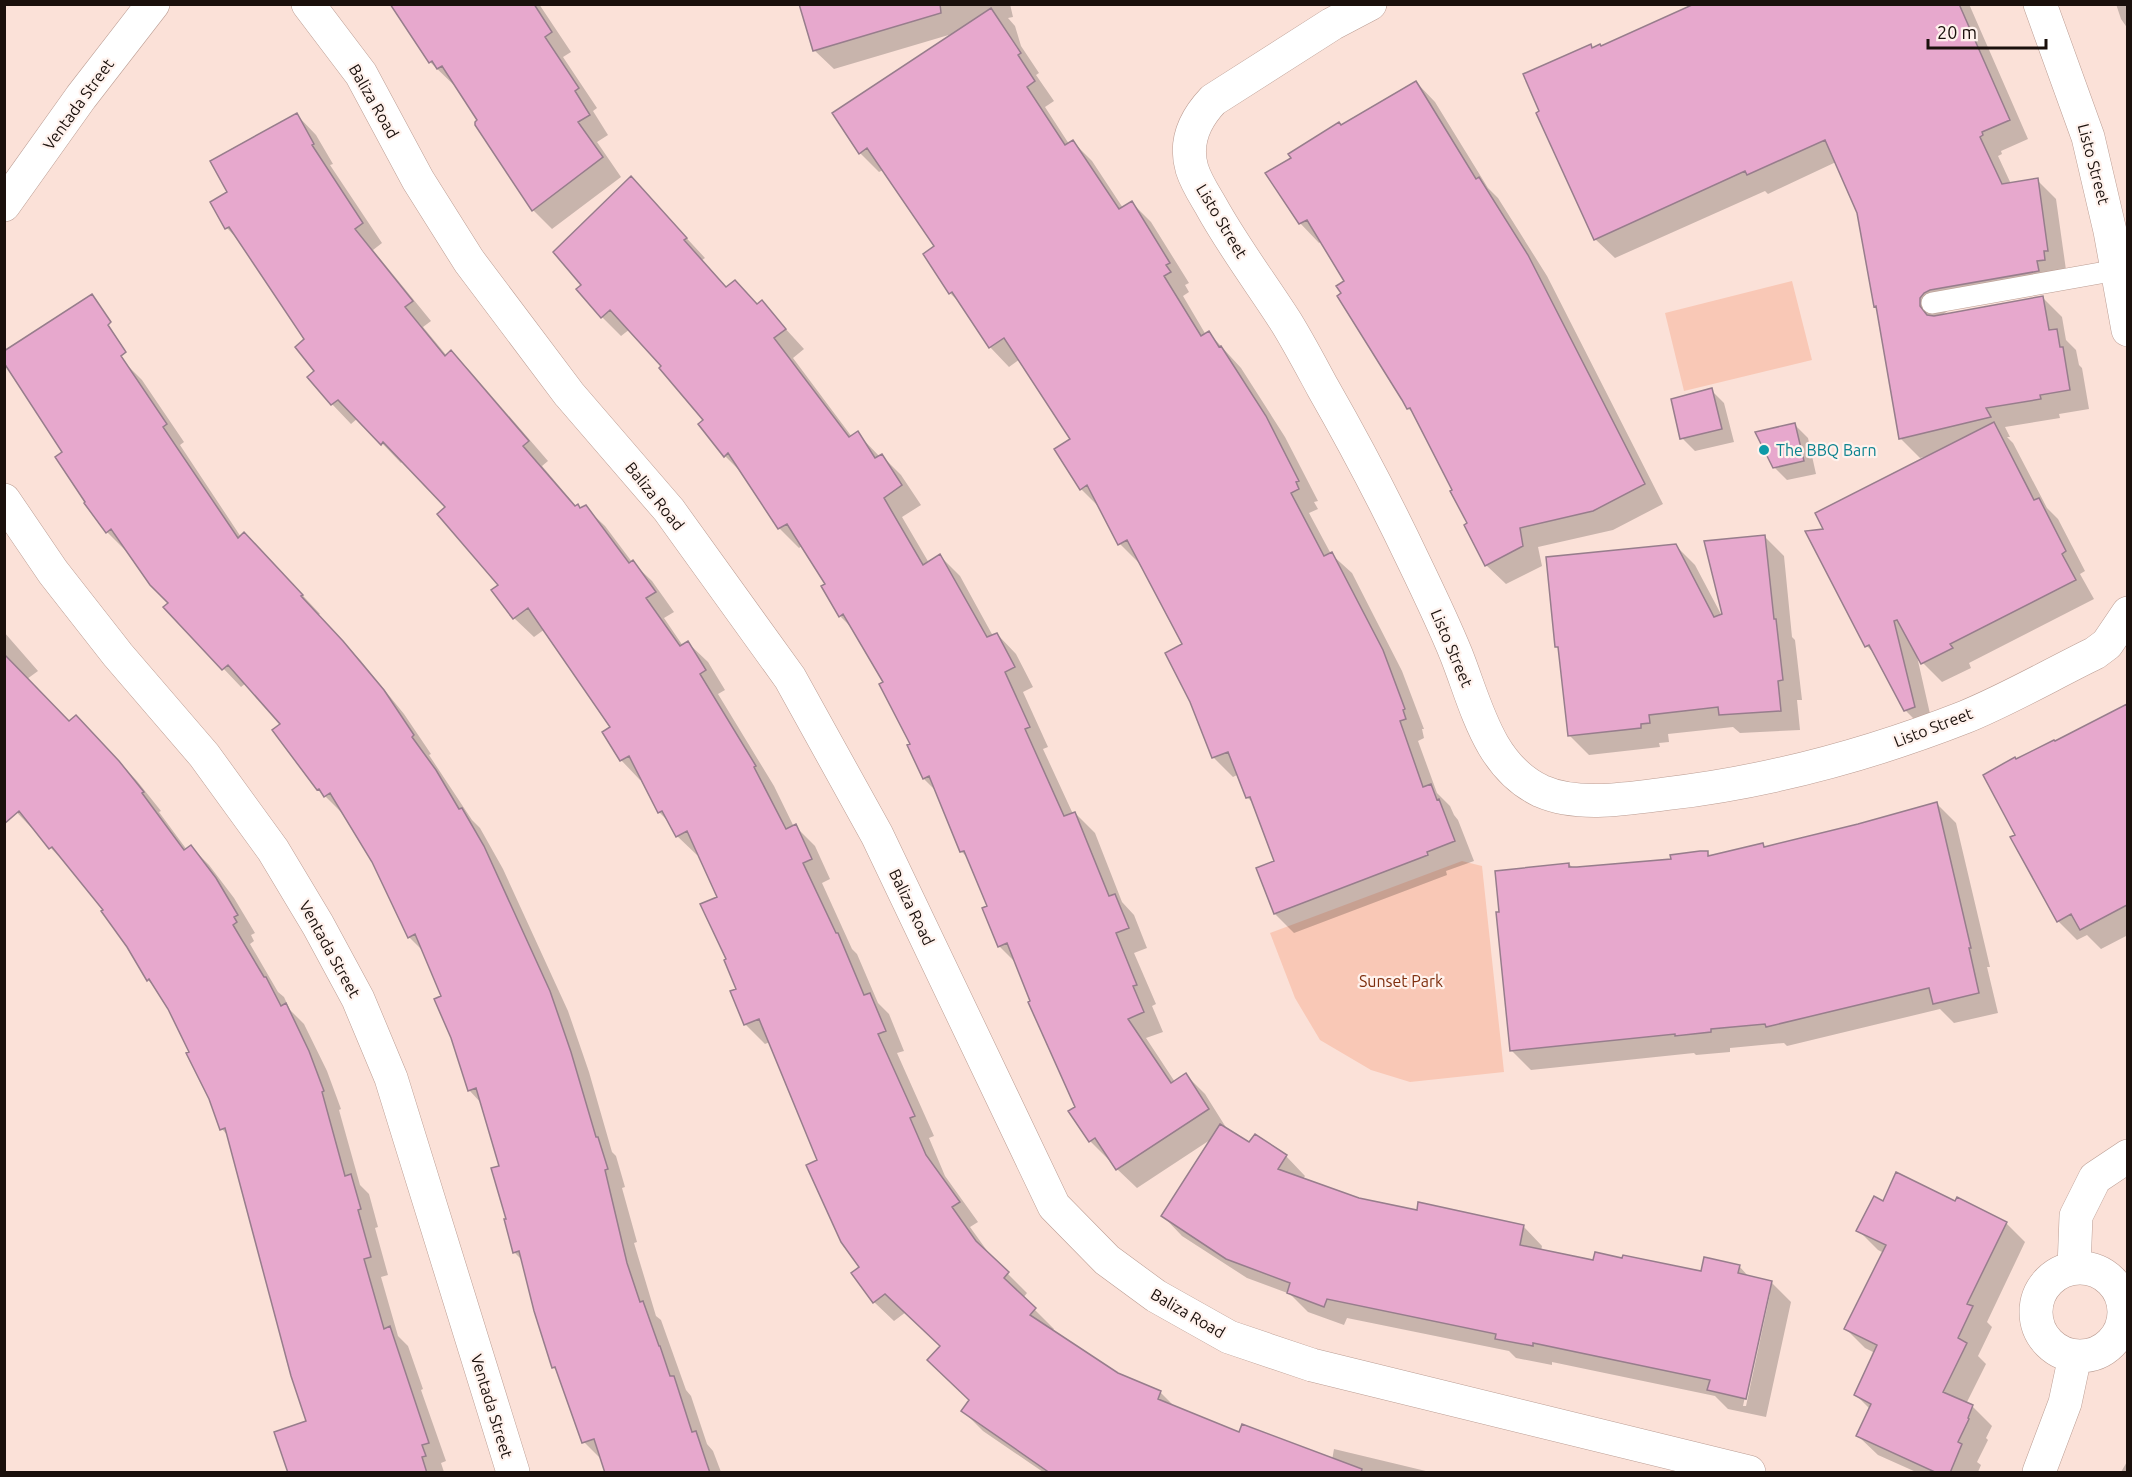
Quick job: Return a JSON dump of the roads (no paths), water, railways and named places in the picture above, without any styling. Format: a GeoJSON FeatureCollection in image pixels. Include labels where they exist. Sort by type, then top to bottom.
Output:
{"type":"FeatureCollection","features":[{"type":"Feature","properties":{"kind":"street","name":"Ventada Street"},"geometry":{"type":"LineString","coordinates":[[4,205],[81,96],[153,4]]}},
{"type":"Feature","properties":{"kind":"street","name":"Baliza Road"},"geometry":{"type":"LineString","coordinates":[[308,4],[361,74],[418,180],[469,261],[569,394],[669,510],[790,678],[877,835],[1054,1206],[1107,1260],[1156,1296],[1229,1337],[1323,1368],[1749,1473]]}},
{"type":"Feature","properties":{"kind":"street","name":"Listo Street"},"geometry":{"type":"LineString","coordinates":[[1370,4],[1332,24],[1213,100],[1200,114],[1194,126],[1190,142],[1191,167],[1221,225],[1288,325],[1351,437],[1424,583],[1455,652],[1489,739],[1506,764],[1528,783],[1543,792],[1564,798],[1614,799],[1720,787],[1814,766],[1904,739],[1968,715],[2013,694],[2095,653],[2107,644],[2127,613]]}},
{"type":"Feature","properties":{"kind":"street","name":"Listo Street"},"geometry":{"type":"LineString","coordinates":[[2040,4],[2088,137],[2110,231],[2127,330]]}},
{"type":"Feature","properties":{"kind":"street","name":"Ventada Street"},"geometry":{"type":"LineString","coordinates":[[4,500],[53,572],[118,655],[204,754],[273,850],[318,925],[358,999],[391,1078],[513,1473]]}},
{"type":"Feature","properties":{"kind":"street"},"geometry":{"type":"LineString","coordinates":[[2074,1268],[2076,1216],[2095,1178],[2127,1156]]}},
{"type":"Feature","properties":{"kind":"street"},"geometry":{"type":"LineString","coordinates":[[2074,1268],[2094,1270],[2110,1280],[2121,1296],[2124,1315],[2119,1334],[2106,1348],[2088,1356],[2075,1356],[2060,1352],[2045,1341],[2036,1323],[2038,1296],[2049,1280],[2057,1274],[2074,1268]]}},
{"type":"Feature","properties":{"kind":"street"},"geometry":{"type":"LineString","coordinates":[[2039,1473],[2065,1403],[2075,1356]]}},
{"type":"Feature","properties":{"kind":"lane"},"geometry":{"type":"LineString","coordinates":[[1932,303],[2117,270]]}},
{"type":"Feature","properties":{"kind":"place","name":"The BBQ Barn"},"geometry":{"type":"Point","coordinates":[1764,450]}},
{"type":"Feature","properties":{"kind":"park label","name":"Sunset Park"},"geometry":{"type":"Point","coordinates":[1401,981]}}]}
